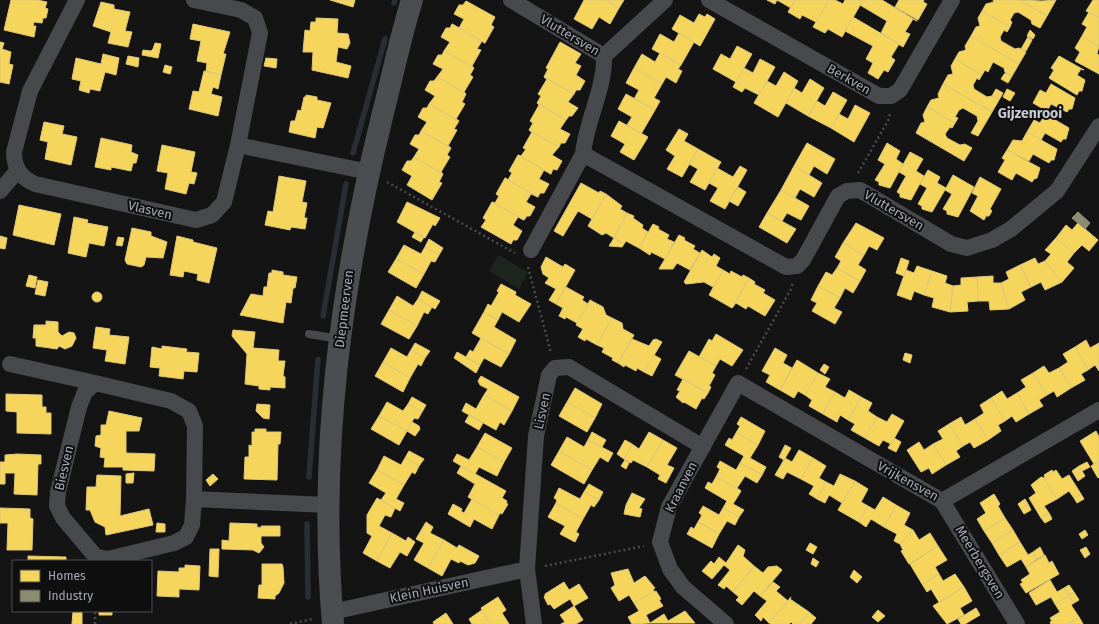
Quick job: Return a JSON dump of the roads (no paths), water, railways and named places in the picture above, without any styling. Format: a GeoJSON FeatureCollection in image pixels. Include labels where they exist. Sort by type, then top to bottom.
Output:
{"type":"FeatureCollection","features":[{"type":"Feature","properties":{"kind":"street"},"geometry":{"type":"LineString","coordinates":[[0,190],[18,170],[14,162],[14,152],[30,91],[78,0]]}},
{"type":"Feature","properties":{"kind":"street","name":"Vlasven"},"geometry":{"type":"LineString","coordinates":[[18,170],[26,180],[35,184],[196,220],[212,215],[224,202],[238,145],[260,33],[255,18],[241,10],[194,0]]}},
{"type":"Feature","properties":{"kind":"street","name":"Diepmeerven"},"geometry":{"type":"LineString","coordinates":[[332,618],[328,505],[329,447],[340,339],[352,257],[369,172],[404,25],[412,0]]}},
{"type":"Feature","properties":{"kind":"street","name":"Vluttersven"},"geometry":{"type":"LineString","coordinates":[[511,0],[604,56],[605,69],[585,137],[583,154],[529,254]]}},
{"type":"Feature","properties":{"kind":"street"},"geometry":{"type":"LineString","coordinates":[[604,56],[665,0]]}},
{"type":"Feature","properties":{"kind":"street","name":"Berkven"},"geometry":{"type":"LineString","coordinates":[[709,0],[879,96],[891,96],[900,90],[952,0]]}},
{"type":"Feature","properties":{"kind":"street","name":"Vluttersven"},"geometry":{"type":"LineString","coordinates":[[583,154],[786,267],[797,266],[803,260],[838,196],[847,191],[860,190],[951,244],[967,248],[992,240],[1011,229],[1057,192],[1099,126]]}},
{"type":"Feature","properties":{"kind":"street"},"geometry":{"type":"LineString","coordinates":[[238,145],[369,172]]}},
{"type":"Feature","properties":{"kind":"street","name":"Biesven"},"geometry":{"type":"LineString","coordinates":[[10,364],[171,401],[189,411],[194,426],[194,500],[192,525],[186,537],[174,543],[108,559],[96,557],[63,518],[57,506],[58,492],[79,407],[85,392],[95,384]]}},
{"type":"Feature","properties":{"kind":"street","name":"Lisven"},"geometry":{"type":"LineString","coordinates":[[534,624],[527,569],[536,436],[549,375],[555,368],[569,367],[703,447]]}},
{"type":"Feature","properties":{"kind":"street","name":"Kraanven"},"geometry":{"type":"LineString","coordinates":[[726,624],[683,587],[670,569],[660,542],[669,507],[738,383]]}},
{"type":"Feature","properties":{"kind":"street","name":"Vrijkensven"},"geometry":{"type":"LineString","coordinates":[[738,383],[942,501],[1099,410]]}},
{"type":"Feature","properties":{"kind":"street"},"geometry":{"type":"LineString","coordinates":[[194,500],[328,505]]}},
{"type":"Feature","properties":{"kind":"street","name":"Meerbergsven"},"geometry":{"type":"LineString","coordinates":[[942,501],[1017,624]]}},
{"type":"Feature","properties":{"kind":"street","name":"Klein Huisven"},"geometry":{"type":"LineString","coordinates":[[332,618],[527,569]]}},
{"type":"Feature","properties":{"kind":"lane"},"geometry":{"type":"LineString","coordinates":[[309,334],[340,339]]}},
{"type":"Feature","properties":{"kind":"waterway"},"geometry":{"type":"LineString","coordinates":[[353,153],[385,39]]}},
{"type":"Feature","properties":{"kind":"waterway"},"geometry":{"type":"LineString","coordinates":[[323,316],[346,184]]}},
{"type":"Feature","properties":{"kind":"waterway"},"geometry":{"type":"LineString","coordinates":[[309,477],[318,359]]}},
{"type":"Feature","properties":{"kind":"waterway"},"geometry":{"type":"LineString","coordinates":[[307,524],[308,597]]}},
{"type":"Feature","properties":{"kind":"district","name":"Gijzenrooi"},"geometry":{"type":"Point","coordinates":[1030,113]}}]}
